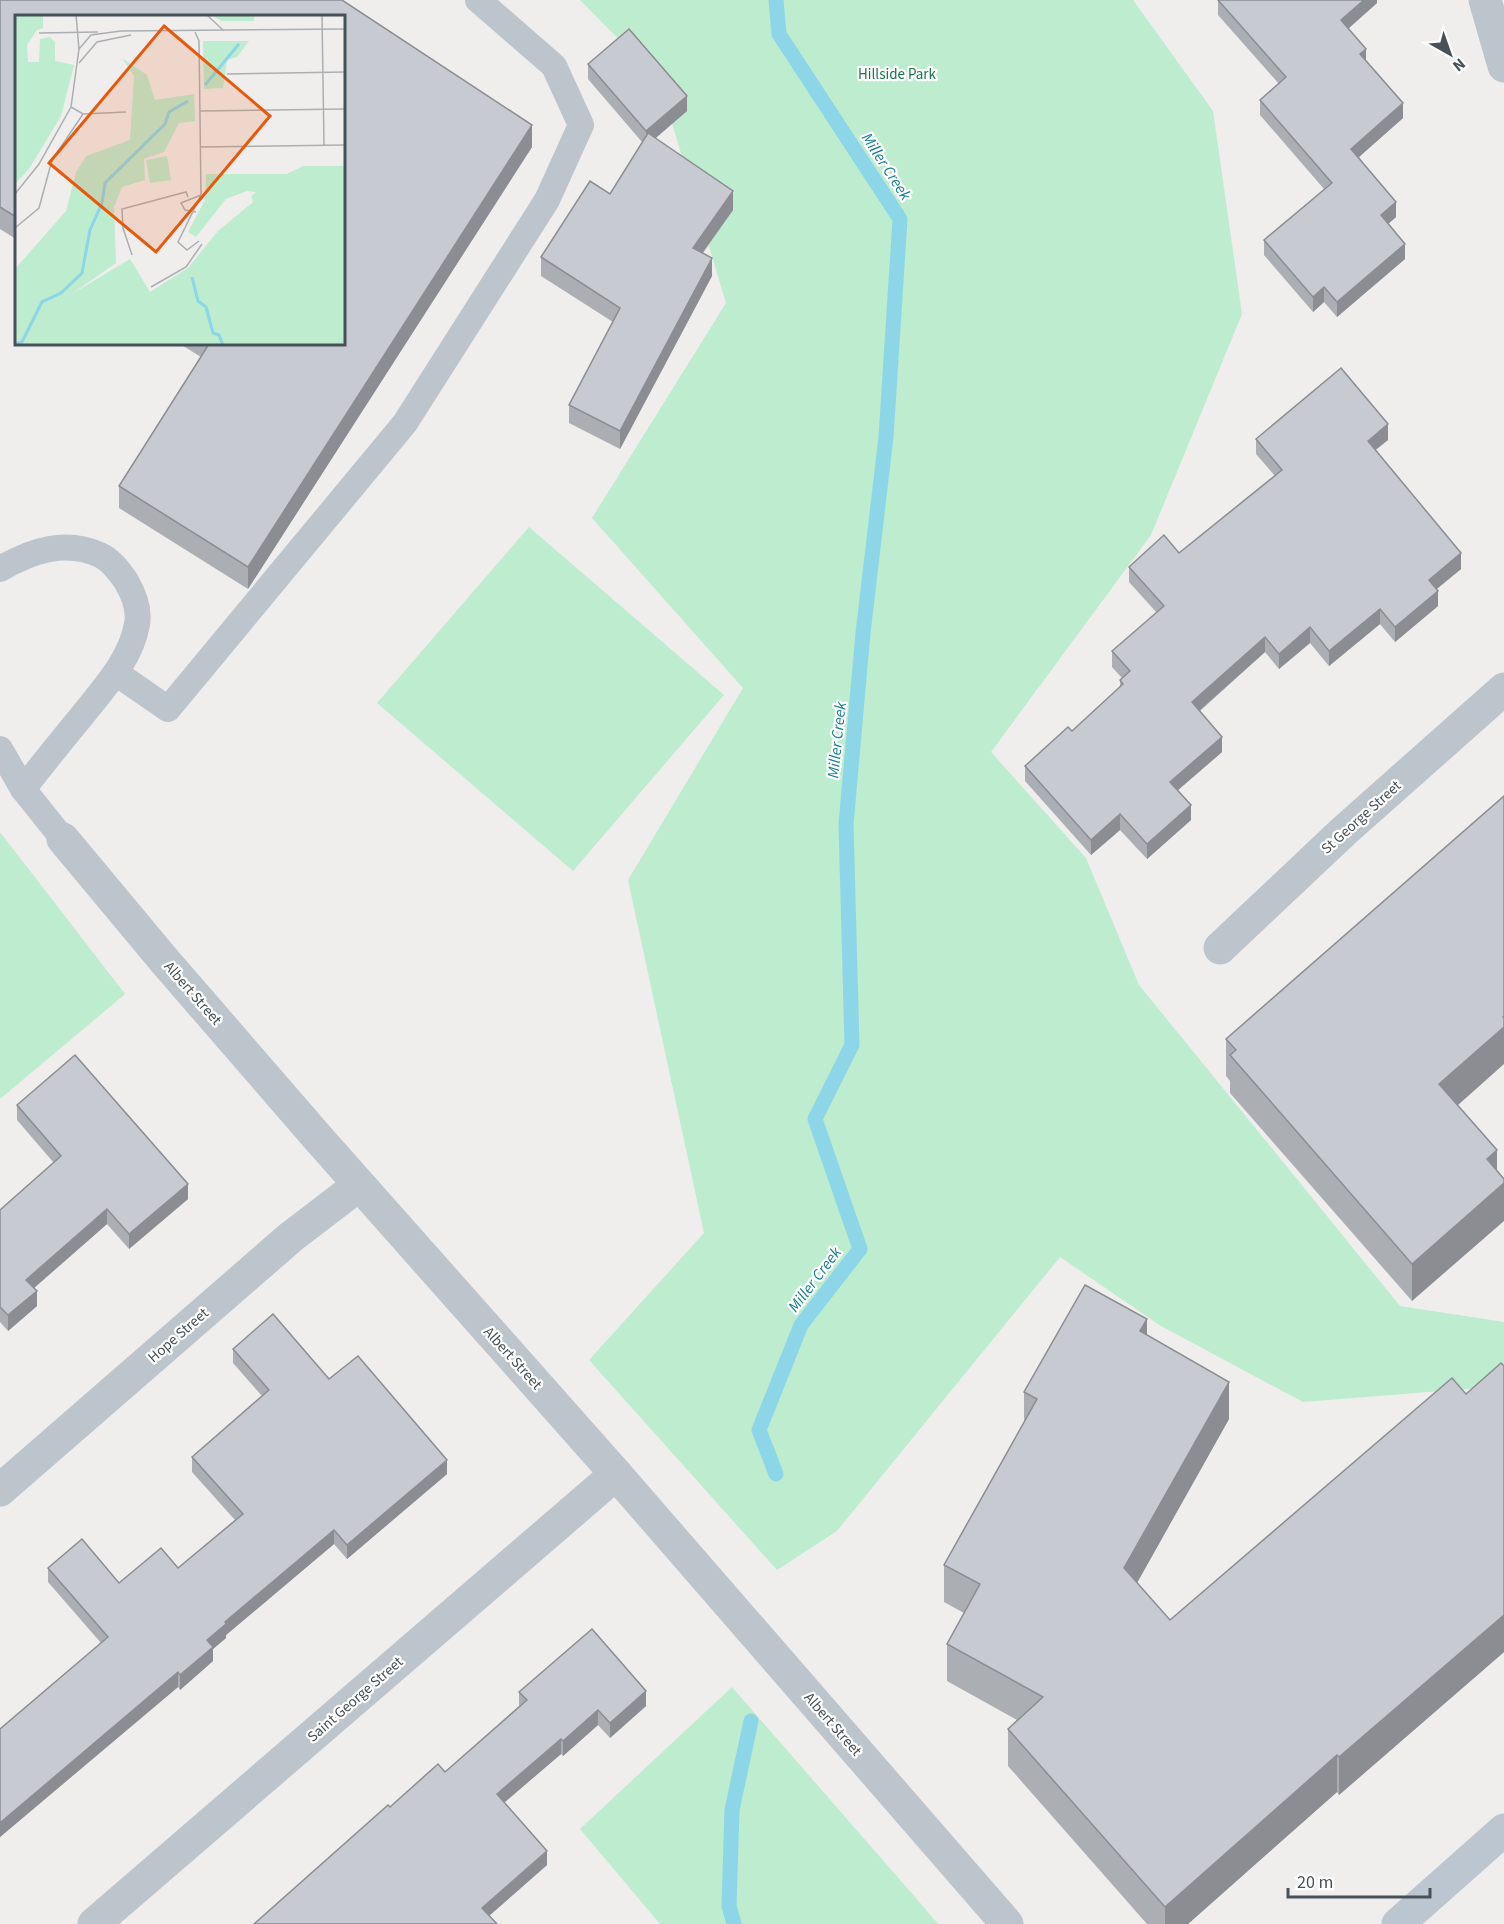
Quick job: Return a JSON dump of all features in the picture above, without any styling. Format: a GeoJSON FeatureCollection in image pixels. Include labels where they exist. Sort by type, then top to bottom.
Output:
{"type":"FeatureCollection","features":[{"type":"Feature","properties":{"kind":"main road"},"geometry":{"type":"LineString","coordinates":[[1398,1924],[1504,1830]]}},
{"type":"Feature","properties":{"kind":"street"},"geometry":{"type":"LineString","coordinates":[[1485,0],[1504,66]]}},
{"type":"Feature","properties":{"kind":"street","name":"St George Street"},"geometry":{"type":"LineString","coordinates":[[1220,948],[1344,831],[1504,689]]}},
{"type":"Feature","properties":{"kind":"street","name":"Albert Street"},"geometry":{"type":"LineString","coordinates":[[63,839],[163,959],[359,1185],[616,1474],[1007,1924]]}},
{"type":"Feature","properties":{"kind":"street","name":"Hope Street"},"geometry":{"type":"LineString","coordinates":[[0,1490],[291,1237],[359,1185]]}},
{"type":"Feature","properties":{"kind":"street","name":"Saint George Street"},"geometry":{"type":"LineString","coordinates":[[94,1924],[616,1474]]}},
{"type":"Feature","properties":{"kind":"lane"},"geometry":{"type":"LineString","coordinates":[[116,673],[168,709],[405,423],[547,200],[581,125],[554,66],[478,0]]}},
{"type":"Feature","properties":{"kind":"lane"},"geometry":{"type":"LineString","coordinates":[[0,569],[26,554],[52,548],[80,548],[102,556],[119,570],[136,602],[138,622],[132,644],[116,673],[23,789]]}},
{"type":"Feature","properties":{"kind":"lane","name":"Albert Street"},"geometry":{"type":"LineString","coordinates":[[0,749],[23,789],[63,839]]}},
{"type":"Feature","properties":{"kind":"green space","name":"Hillside Park"},"geometry":{"type":"Polygon","coordinates":[[[580,0],[1133,0],[1213,111],[1242,314],[1151,535],[991,752],[1086,858],[1139,985],[1400,1306],[1504,1322],[1504,1386],[1303,1402],[1161,1326],[1060,1257],[837,1531],[777,1570],[589,1360],[704,1233],[628,880],[743,688],[592,518],[726,303],[659,80],[580,0]]]}},
{"type":"Feature","properties":{"kind":"green space"},"geometry":{"type":"Polygon","coordinates":[[[529,527],[724,695],[573,871],[377,703],[529,527]]]}},
{"type":"Feature","properties":{"kind":"green space"},"geometry":{"type":"Polygon","coordinates":[[[0,832],[125,994],[0,1099],[0,832]]]}},
{"type":"Feature","properties":{"kind":"green space"},"geometry":{"type":"Polygon","coordinates":[[[732,1687],[938,1924],[660,1924],[580,1829],[732,1687]]]}},
{"type":"Feature","properties":{"kind":"building"},"geometry":{"type":"Polygon","coordinates":[[[0,0],[342,0],[532,125],[248,567],[119,486],[208,345],[345,345],[345,15],[15,15],[15,216],[0,207],[0,0]]]}},
{"type":"Feature","properties":{"kind":"building"},"geometry":{"type":"Polygon","coordinates":[[[1218,0],[1364,0],[1341,20],[1366,49],[1360,54],[1403,103],[1351,149],[1396,202],[1381,215],[1405,244],[1337,302],[1324,287],[1313,297],[1264,240],[1332,183],[1260,100],[1286,77],[1218,0]]]}},
{"type":"Feature","properties":{"kind":"building"},"geometry":{"type":"Polygon","coordinates":[[[629,29],[687,96],[646,131],[588,64],[629,29]]]}},
{"type":"Feature","properties":{"kind":"building"},"geometry":{"type":"Polygon","coordinates":[[[648,133],[733,191],[693,248],[712,258],[620,431],[569,405],[620,308],[541,257],[590,181],[610,194],[648,133]]]}},
{"type":"Feature","properties":{"kind":"building"},"geometry":{"type":"Polygon","coordinates":[[[1341,368],[1388,424],[1368,441],[1461,553],[1429,580],[1438,591],[1395,627],[1380,609],[1329,651],[1310,627],[1279,654],[1265,637],[1192,702],[1222,737],[1170,782],[1191,805],[1147,844],[1120,814],[1091,840],[1025,766],[1068,727],[1072,731],[1123,684],[1120,680],[1130,671],[1112,651],[1164,606],[1129,567],[1164,535],[1179,553],[1282,470],[1256,439],[1341,368]]]}},
{"type":"Feature","properties":{"kind":"building"},"geometry":{"type":"Polygon","coordinates":[[[1504,796],[1504,1027],[1439,1084],[1497,1150],[1487,1159],[1504,1179],[1504,1183],[1412,1264],[1230,1055],[1236,1050],[1226,1039],[1504,796]]]}},
{"type":"Feature","properties":{"kind":"building"},"geometry":{"type":"Polygon","coordinates":[[[75,1055],[188,1184],[129,1234],[107,1209],[26,1280],[37,1291],[8,1315],[0,1307],[0,1210],[61,1156],[17,1105],[75,1055]]]}},
{"type":"Feature","properties":{"kind":"building"},"geometry":{"type":"Polygon","coordinates":[[[1085,1285],[1147,1319],[1140,1331],[1229,1382],[1124,1568],[1170,1620],[1452,1378],[1466,1394],[1501,1363],[1504,1366],[1504,1615],[1339,1757],[1337,1755],[1165,1907],[1008,1729],[1043,1697],[947,1644],[980,1584],[944,1565],[1037,1399],[1024,1392],[1085,1285]]]}},
{"type":"Feature","properties":{"kind":"building"},"geometry":{"type":"Polygon","coordinates":[[[273,1314],[329,1379],[358,1356],[447,1460],[347,1545],[334,1530],[225,1622],[226,1624],[207,1640],[213,1647],[180,1675],[178,1672],[0,1823],[0,1729],[108,1637],[48,1568],[82,1539],[119,1583],[161,1548],[178,1568],[243,1514],[192,1457],[269,1390],[233,1349],[273,1314]]]}},
{"type":"Feature","properties":{"kind":"building"},"geometry":{"type":"Polygon","coordinates":[[[592,1629],[646,1691],[610,1723],[598,1710],[497,1794],[547,1851],[482,1908],[497,1924],[254,1924],[388,1805],[390,1807],[438,1764],[445,1772],[527,1700],[519,1692],[592,1629]]]}},
{"type":"Feature","properties":{"kind":"waterway","name":"Miller Creek"},"geometry":{"type":"LineString","coordinates":[[776,0],[779,34],[900,219],[886,437],[863,633],[846,824],[852,1045],[815,1119],[860,1249],[801,1325],[759,1430],[776,1474]]}},
{"type":"Feature","properties":{"kind":"waterway"},"geometry":{"type":"LineString","coordinates":[[734,1924],[729,1906],[732,1810],[751,1721]]}}]}
